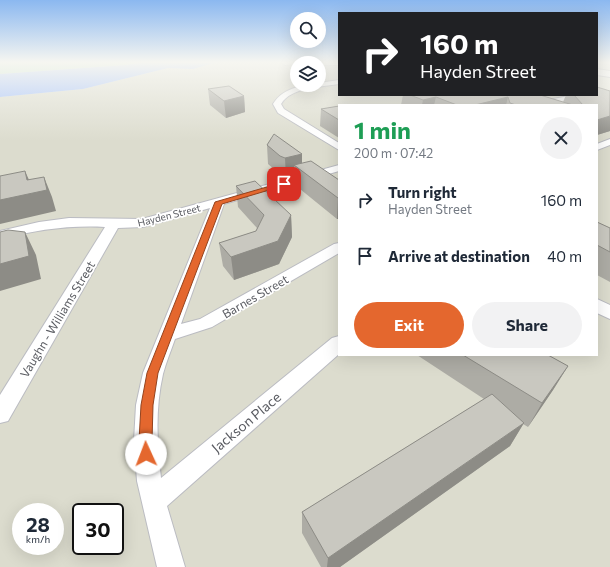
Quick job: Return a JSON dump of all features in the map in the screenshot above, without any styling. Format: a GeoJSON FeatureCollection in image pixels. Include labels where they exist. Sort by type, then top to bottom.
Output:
{"type":"FeatureCollection","features":[{"type":"Feature","properties":{"kind":"street"},"geometry":{"type":"LineString","coordinates":[[307,88],[290,92],[280,97],[277,104],[281,111],[338,147]]}},
{"type":"Feature","properties":{"kind":"street"},"geometry":{"type":"LineString","coordinates":[[542,104],[578,96]]}},
{"type":"Feature","properties":{"kind":"street"},"geometry":{"type":"LineString","coordinates":[[598,96],[610,98]]}},
{"type":"Feature","properties":{"kind":"street"},"geometry":{"type":"LineString","coordinates":[[598,147],[610,142]]}},
{"type":"Feature","properties":{"kind":"street","name":"Hayden Street"},"geometry":{"type":"LineString","coordinates":[[0,235],[53,224],[78,222],[114,224],[143,223],[338,168]]}},
{"type":"Feature","properties":{"kind":"street"},"geometry":{"type":"LineString","coordinates":[[172,567],[152,501],[145,441],[147,405],[153,373],[219,202]]}},
{"type":"Feature","properties":{"kind":"street","name":"Vaughn - Williams Street"},"geometry":{"type":"LineString","coordinates":[[0,414],[114,224]]}},
{"type":"Feature","properties":{"kind":"street","name":"Barnes Street"},"geometry":{"type":"LineString","coordinates":[[167,335],[206,324],[338,248]]}},
{"type":"Feature","properties":{"kind":"street"},"geometry":{"type":"LineString","coordinates":[[598,306],[610,313]]}},
{"type":"Feature","properties":{"kind":"street","name":"Jackson Place"},"geometry":{"type":"LineString","coordinates":[[152,501],[338,344]]}},
{"type":"Feature","properties":{"kind":"shaded area"},"geometry":{"type":"Polygon","coordinates":[[[85,88],[290,88],[290,92],[326,92],[326,88],[338,88],[338,96],[598,96],[610,92],[610,567],[0,567],[0,97],[85,88]]]}},
{"type":"Feature","properties":{"kind":"water"},"geometry":{"type":"Polygon","coordinates":[[[0,88],[85,88],[83,89],[0,97],[0,88]]]}},
{"type":"Feature","properties":{"kind":"building"},"geometry":{"type":"Polygon","coordinates":[[[233,88],[244,96],[224,101],[208,89],[233,88]]]}},
{"type":"Feature","properties":{"kind":"building"},"geometry":{"type":"Polygon","coordinates":[[[598,88],[610,91],[610,116],[598,120],[598,104],[582,104],[575,96],[598,96],[598,88]]]}},
{"type":"Feature","properties":{"kind":"building"},"geometry":{"type":"Polygon","coordinates":[[[413,96],[543,96],[570,104],[513,104],[510,103],[508,97],[479,104],[454,104],[436,97],[423,100],[413,96]]]}},
{"type":"Feature","properties":{"kind":"building"},"geometry":{"type":"Polygon","coordinates":[[[338,106],[338,119],[321,109],[338,106]]]}},
{"type":"Feature","properties":{"kind":"building"},"geometry":{"type":"Polygon","coordinates":[[[274,134],[302,154],[285,158],[280,156],[267,145],[274,134]]]}},
{"type":"Feature","properties":{"kind":"building"},"geometry":{"type":"Polygon","coordinates":[[[311,161],[338,179],[338,198],[294,165],[311,161]]]}},
{"type":"Feature","properties":{"kind":"building"},"geometry":{"type":"Polygon","coordinates":[[[25,171],[27,180],[44,177],[47,190],[0,200],[0,176],[25,171]]]}},
{"type":"Feature","properties":{"kind":"building"},"geometry":{"type":"Polygon","coordinates":[[[255,181],[291,215],[278,241],[231,257],[219,243],[256,231],[264,215],[236,186],[255,181]]]}},
{"type":"Feature","properties":{"kind":"building"},"geometry":{"type":"Polygon","coordinates":[[[598,222],[610,228],[610,252],[598,246],[598,222]]]}},
{"type":"Feature","properties":{"kind":"building"},"geometry":{"type":"Polygon","coordinates":[[[8,230],[25,232],[29,256],[0,264],[0,232],[8,230]]]}},
{"type":"Feature","properties":{"kind":"building"},"geometry":{"type":"Polygon","coordinates":[[[465,356],[550,356],[568,366],[542,403],[465,356]]]}},
{"type":"Feature","properties":{"kind":"building"},"geometry":{"type":"Polygon","coordinates":[[[492,394],[524,423],[328,558],[302,512],[492,394]]]}},
{"type":"Feature","properties":{"kind":"route"},"geometry":{"type":"LineString","coordinates":[[146,454],[145,441],[147,405],[153,373],[219,202],[284,184]]}}]}
